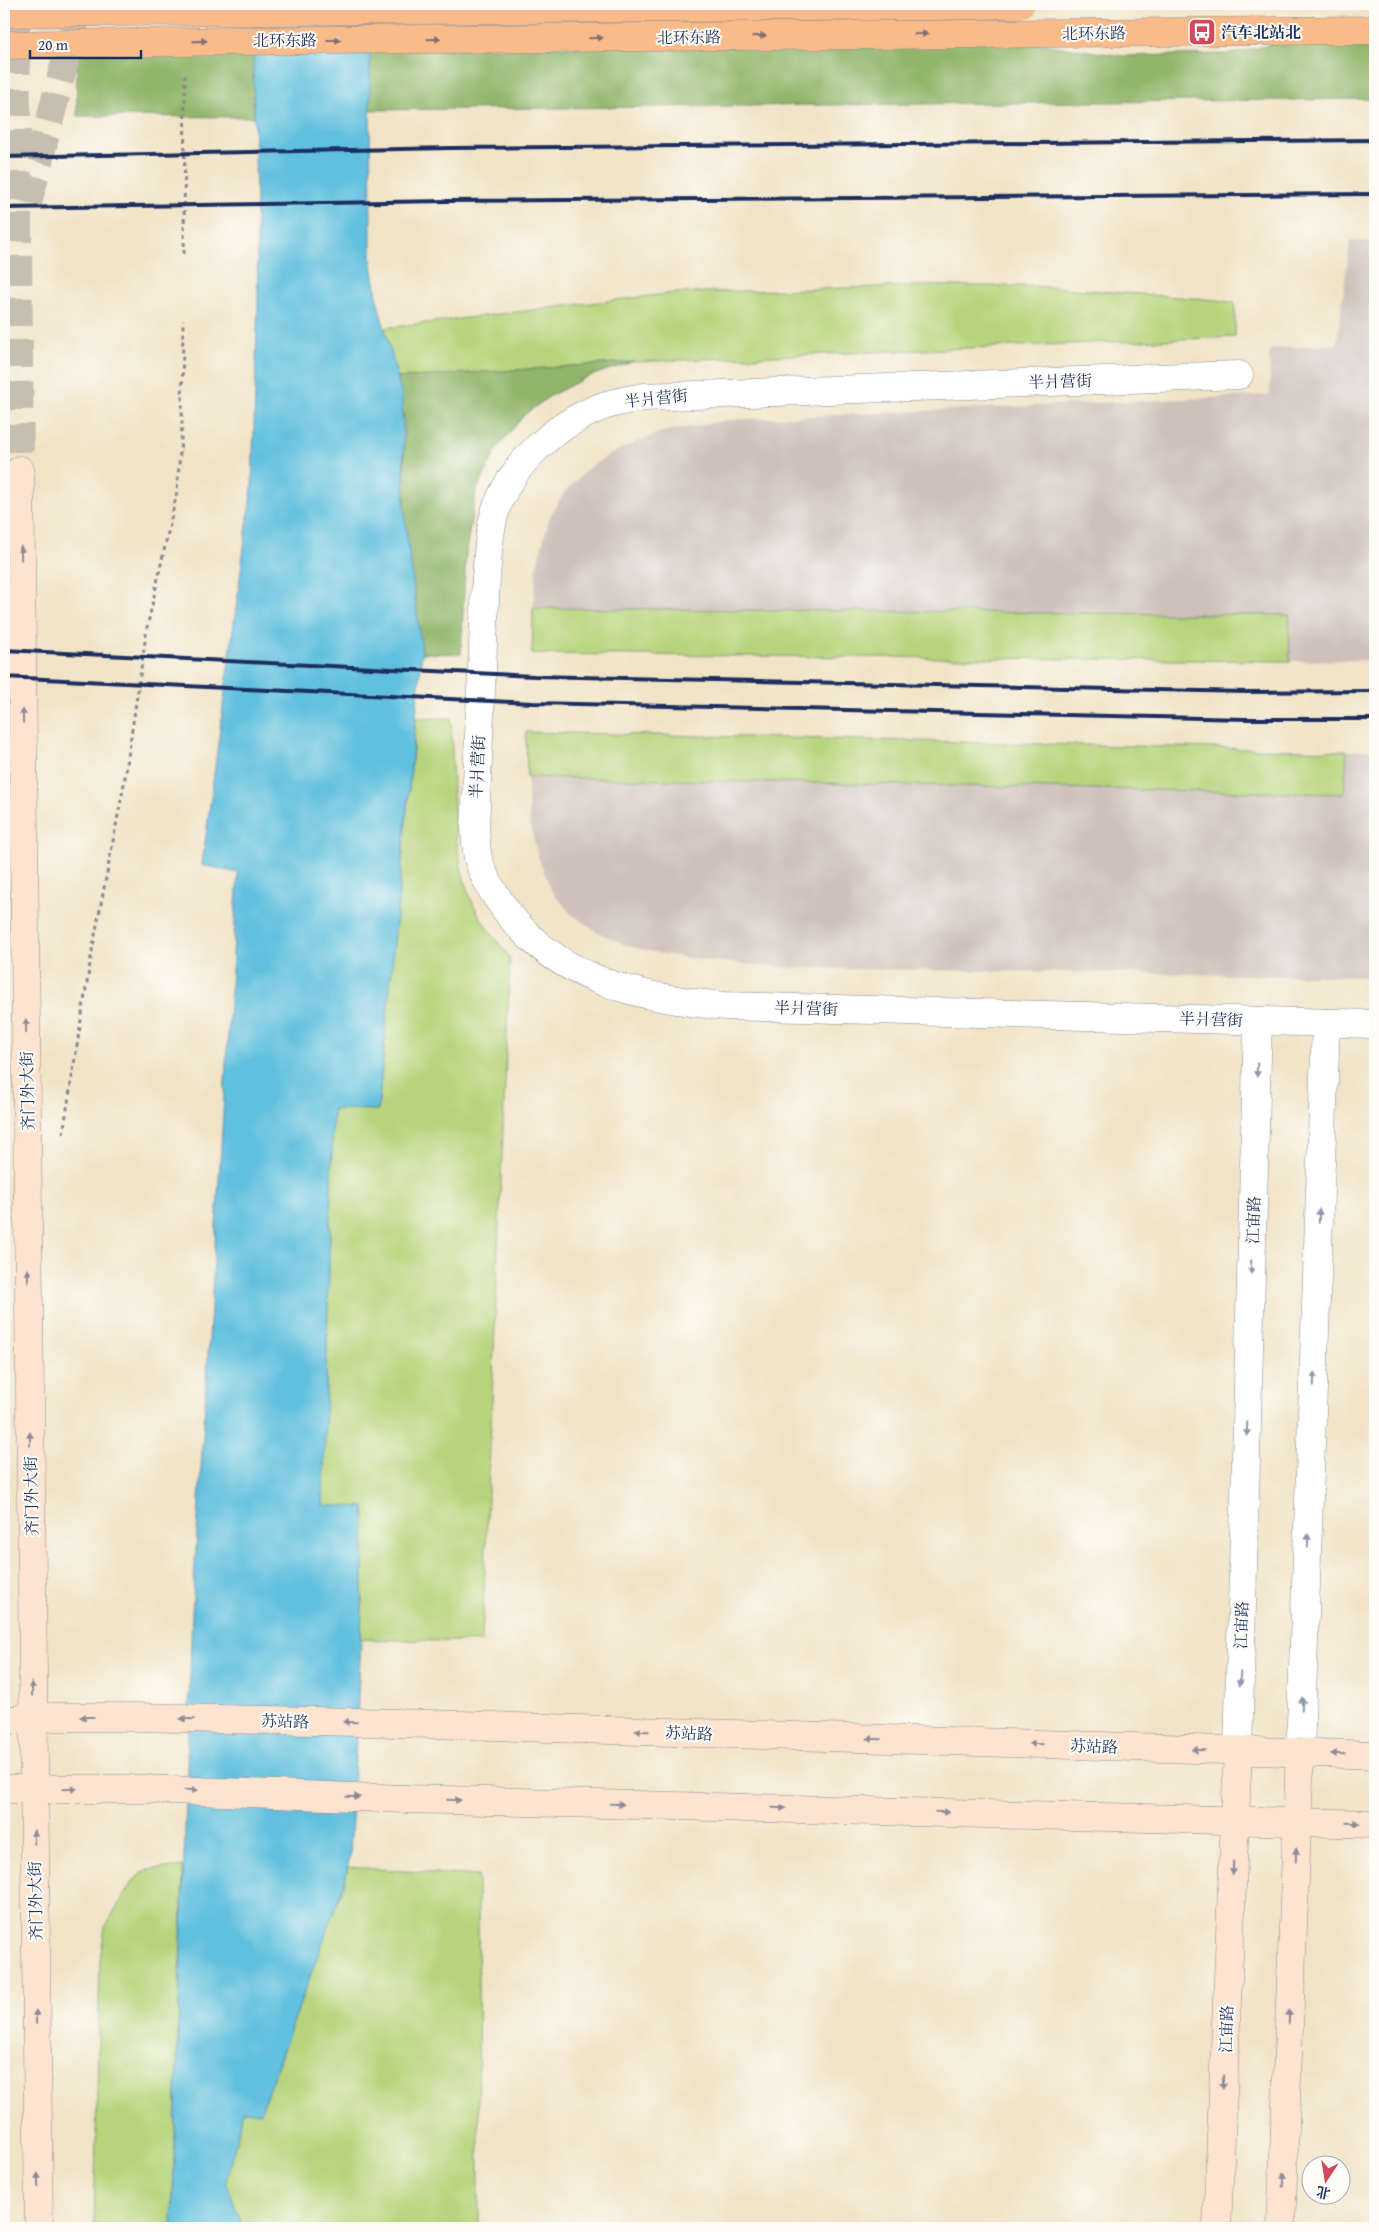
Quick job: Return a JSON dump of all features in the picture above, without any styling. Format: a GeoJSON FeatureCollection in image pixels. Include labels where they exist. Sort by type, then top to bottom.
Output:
{"type":"FeatureCollection","features":[{"type":"Feature","properties":{"kind":"main road"},"geometry":{"type":"LineString","coordinates":[[79,4],[82,43]]}},
{"type":"Feature","properties":{"kind":"main road"},"geometry":{"type":"LineString","coordinates":[[4,13],[1021,4]]}},
{"type":"Feature","properties":{"kind":"main road","name":"北环东路"},"geometry":{"type":"LineString","coordinates":[[4,45],[1375,30]]}},
{"type":"Feature","properties":{"kind":"main road","name":"齐门外大街"},"geometry":{"type":"LineString","coordinates":[[20,470],[39,2228]]}},
{"type":"Feature","properties":{"kind":"main road","name":"苏站路"},"geometry":{"type":"LineString","coordinates":[[4,1721],[33,1717],[398,1723],[1375,1755]]}},
{"type":"Feature","properties":{"kind":"main road","name":"江宙路"},"geometry":{"type":"LineString","coordinates":[[1217,2228],[1238,1751]]}},
{"type":"Feature","properties":{"kind":"main road"},"geometry":{"type":"LineString","coordinates":[[1281,2228],[1300,1752]]}},
{"type":"Feature","properties":{"kind":"main road"},"geometry":{"type":"LineString","coordinates":[[4,1789],[142,1789],[406,1799],[1375,1824]]}},
{"type":"Feature","properties":{"kind":"street","name":"半爿营街"},"geometry":{"type":"LineString","coordinates":[[1239,375],[644,397],[597,408],[579,417],[559,430],[527,459],[513,475],[503,492],[496,511],[489,544],[486,577],[475,828],[478,859],[490,888],[508,915],[527,936],[554,958],[588,977],[656,996],[726,1006],[1375,1024]]}},
{"type":"Feature","properties":{"kind":"street","name":"江宙路"},"geometry":{"type":"LineString","coordinates":[[1238,1751],[1258,1021]]}},
{"type":"Feature","properties":{"kind":"street"},"geometry":{"type":"LineString","coordinates":[[1300,1752],[1326,1023]]}},
{"type":"Feature","properties":{"kind":"path"},"geometry":{"type":"LineString","coordinates":[[184,254],[185,68]]}},
{"type":"Feature","properties":{"kind":"path"},"geometry":{"type":"LineString","coordinates":[[62,1139],[92,950],[124,784],[147,628],[177,492],[182,425],[183,320]]}},
{"type":"Feature","properties":{"kind":"shaded area"},"geometry":{"type":"Polygon","coordinates":[[[1350,241],[1375,242],[1375,660],[1290,661],[1289,615],[533,608],[537,565],[549,518],[564,493],[588,468],[618,450],[661,432],[729,420],[1270,395],[1269,349],[1337,344],[1350,241]]]}},
{"type":"Feature","properties":{"kind":"shaded area"},"geometry":{"type":"Polygon","coordinates":[[[1375,750],[1375,977],[787,968],[701,960],[657,953],[625,945],[599,933],[571,914],[551,890],[539,859],[530,825],[527,777],[1343,794],[1347,751],[1375,750]]]}},
{"type":"Feature","properties":{"kind":"green space"},"geometry":{"type":"Polygon","coordinates":[[[1375,39],[1375,99],[370,110],[370,49],[1029,42],[1122,56],[1231,54],[1291,40],[1375,39]]]}},
{"type":"Feature","properties":{"kind":"green space"},"geometry":{"type":"Polygon","coordinates":[[[76,51],[254,52],[254,117],[77,116],[76,51]]]}},
{"type":"Feature","properties":{"kind":"green space"},"geometry":{"type":"Polygon","coordinates":[[[919,286],[1034,286],[1217,300],[1235,303],[1235,337],[632,362],[398,378],[384,328],[674,293],[919,286]]]}},
{"type":"Feature","properties":{"kind":"green space"},"geometry":{"type":"Polygon","coordinates":[[[632,362],[587,377],[550,396],[524,415],[498,447],[476,492],[466,551],[461,654],[422,653],[405,518],[404,420],[398,378],[632,362]]]}},
{"type":"Feature","properties":{"kind":"green space"},"geometry":{"type":"Polygon","coordinates":[[[533,608],[1289,615],[1290,661],[532,654],[533,608]]]}},
{"type":"Feature","properties":{"kind":"green space"},"geometry":{"type":"Polygon","coordinates":[[[416,718],[451,718],[454,809],[463,876],[478,914],[510,958],[482,1642],[361,1639],[365,1507],[323,1506],[333,1108],[378,1110],[416,718]]]}},
{"type":"Feature","properties":{"kind":"green space"},"geometry":{"type":"Polygon","coordinates":[[[526,732],[1347,751],[1344,794],[527,777],[526,732]]]}},
{"type":"Feature","properties":{"kind":"green space"},"geometry":{"type":"Polygon","coordinates":[[[183,1866],[172,2228],[94,2228],[100,1960],[105,1927],[132,1882],[146,1870],[183,1866]]]}},
{"type":"Feature","properties":{"kind":"green space"},"geometry":{"type":"Polygon","coordinates":[[[348,1867],[478,1876],[479,2228],[243,2228],[226,2181],[243,2111],[260,2112],[344,1884],[348,1867]]]}},
{"type":"Feature","properties":{"kind":"water"},"geometry":{"type":"Polygon","coordinates":[[[254,4],[372,4],[370,61],[371,257],[378,303],[402,395],[405,518],[422,653],[378,1110],[333,1109],[323,1505],[365,1507],[361,1639],[350,1857],[344,1884],[260,2113],[243,2111],[226,2181],[243,2228],[172,2228],[192,1613],[238,873],[202,865],[252,487],[258,298],[253,62],[254,4]]]}},
{"type":"Feature","properties":{"kind":"tunnel"},"geometry":{"type":"LineString","coordinates":[[16,4],[20,470]]}},
{"type":"Feature","properties":{"kind":"tunnel"},"geometry":{"type":"LineString","coordinates":[[28,203],[80,4]]}},
{"type":"Feature","properties":{"kind":"railway"},"geometry":{"type":"LineString","coordinates":[[4,157],[452,148],[1375,140]]}},
{"type":"Feature","properties":{"kind":"railway"},"geometry":{"type":"LineString","coordinates":[[4,208],[447,201],[1375,194]]}},
{"type":"Feature","properties":{"kind":"railway"},"geometry":{"type":"LineString","coordinates":[[4,650],[534,676],[1247,692],[1375,691]]}},
{"type":"Feature","properties":{"kind":"railway"},"geometry":{"type":"LineString","coordinates":[[4,677],[533,703],[1247,719],[1375,719]]}},
{"type":"Feature","properties":{"kind":"place","name":"汽车北站北"},"geometry":{"type":"Point","coordinates":[1202,32]}}]}
